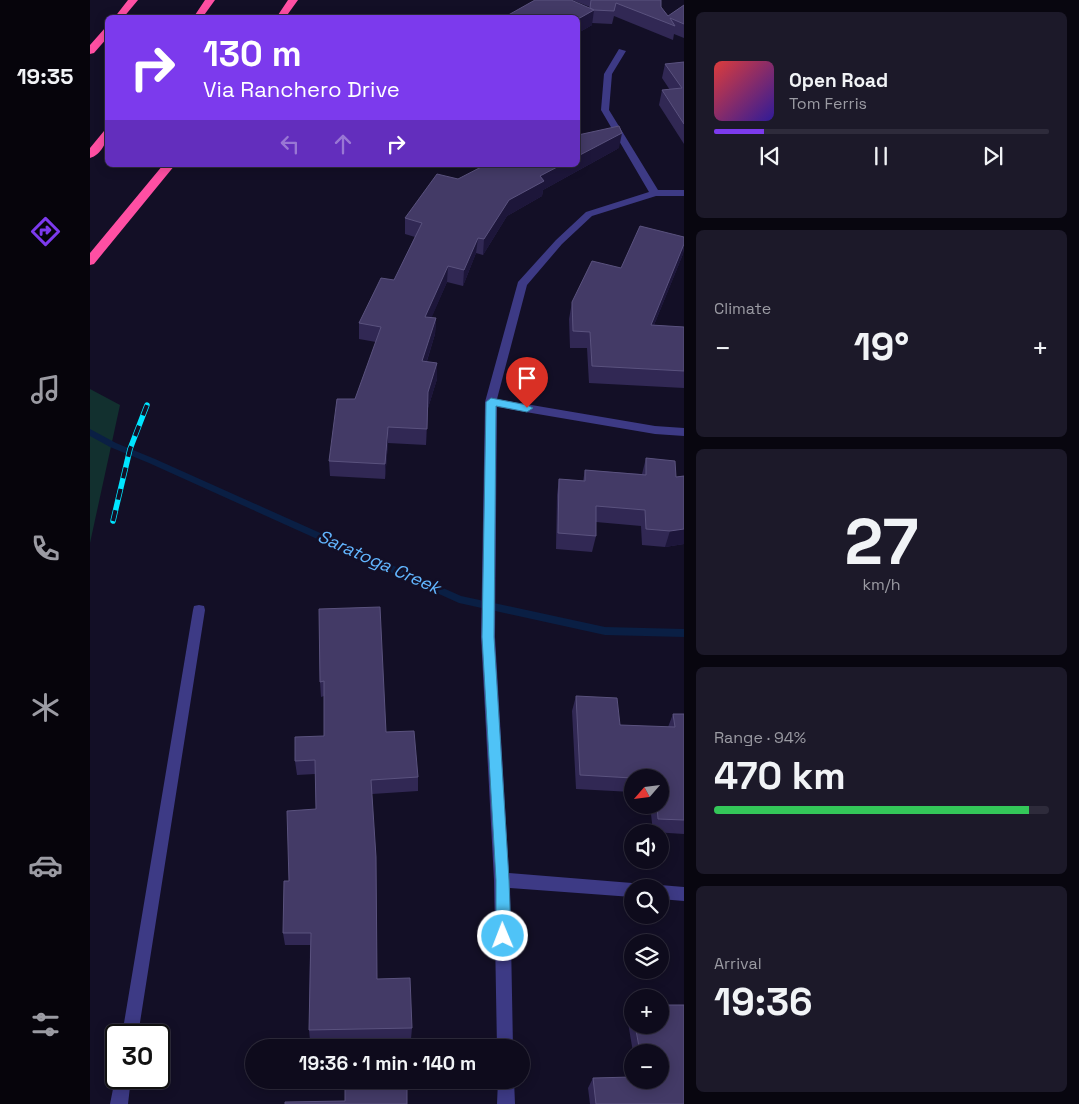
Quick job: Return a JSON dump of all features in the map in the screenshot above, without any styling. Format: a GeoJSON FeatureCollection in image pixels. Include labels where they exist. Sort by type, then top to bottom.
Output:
{"type":"FeatureCollection","features":[{"type":"Feature","properties":{"kind":"highway"},"geometry":{"type":"LineString","coordinates":[[120,15],[133,0]]}},
{"type":"Feature","properties":{"kind":"highway"},"geometry":{"type":"LineString","coordinates":[[199,15],[210,0]]}},
{"type":"Feature","properties":{"kind":"highway"},"geometry":{"type":"LineString","coordinates":[[282,15],[293,0]]}},
{"type":"Feature","properties":{"kind":"highway"},"geometry":{"type":"LineString","coordinates":[[90,51],[105,34]]}},
{"type":"Feature","properties":{"kind":"highway"},"geometry":{"type":"LineString","coordinates":[[90,155],[105,137]]}},
{"type":"Feature","properties":{"kind":"highway"},"geometry":{"type":"LineString","coordinates":[[90,261],[167,167]]}},
{"type":"Feature","properties":{"kind":"street"},"geometry":{"type":"LineString","coordinates":[[622,51],[608,74],[605,110],[655,193]]}},
{"type":"Feature","properties":{"kind":"street"},"geometry":{"type":"LineString","coordinates":[[505,1039],[502,880],[488,637],[491,402],[522,284],[559,242],[589,214],[655,193],[684,192]]}},
{"type":"Feature","properties":{"kind":"street"},"geometry":{"type":"LineString","coordinates":[[491,402],[655,430],[684,432]]}},
{"type":"Feature","properties":{"kind":"street"},"geometry":{"type":"LineString","coordinates":[[132,1024],[199,610]]}},
{"type":"Feature","properties":{"kind":"street"},"geometry":{"type":"LineString","coordinates":[[502,880],[624,889]]}},
{"type":"Feature","properties":{"kind":"street"},"geometry":{"type":"LineString","coordinates":[[669,893],[684,894]]}},
{"type":"Feature","properties":{"kind":"street"},"geometry":{"type":"LineString","coordinates":[[119,1104],[121,1089]]}},
{"type":"Feature","properties":{"kind":"street"},"geometry":{"type":"LineString","coordinates":[[506,1089],[506,1104]]}},
{"type":"Feature","properties":{"kind":"green space"},"geometry":{"type":"Polygon","coordinates":[[[90,389],[120,405],[90,543],[90,389]]]}},
{"type":"Feature","properties":{"kind":"building"},"geometry":{"type":"Polygon","coordinates":[[[535,0],[571,0],[594,10],[580,18],[580,15],[508,15],[535,0]]]}},
{"type":"Feature","properties":{"kind":"building"},"geometry":{"type":"Polygon","coordinates":[[[591,0],[661,0],[661,7],[668,16],[684,5],[684,24],[670,18],[675,26],[616,3],[614,11],[594,10],[590,8],[591,0]]]}},
{"type":"Feature","properties":{"kind":"building"},"geometry":{"type":"Polygon","coordinates":[[[684,62],[684,124],[662,90],[682,88],[665,64],[684,62]]]}},
{"type":"Feature","properties":{"kind":"building"},"geometry":{"type":"Polygon","coordinates":[[[619,126],[622,133],[580,155],[580,135],[619,126]]]}},
{"type":"Feature","properties":{"kind":"building"},"geometry":{"type":"Polygon","coordinates":[[[481,167],[557,167],[540,176],[544,181],[509,200],[484,239],[478,238],[464,270],[448,266],[425,317],[436,318],[422,361],[437,363],[428,392],[427,429],[388,427],[385,464],[329,461],[337,399],[355,399],[381,327],[359,323],[381,278],[394,280],[422,223],[405,218],[437,174],[458,179],[481,167]]]}},
{"type":"Feature","properties":{"kind":"building"},"geometry":{"type":"Polygon","coordinates":[[[640,226],[684,237],[684,244],[651,325],[684,327],[684,371],[592,366],[590,332],[573,331],[572,302],[592,261],[621,268],[640,226]]]}},
{"type":"Feature","properties":{"kind":"building"},"geometry":{"type":"Polygon","coordinates":[[[646,458],[675,461],[676,477],[684,476],[684,529],[670,531],[646,529],[645,510],[596,506],[596,536],[558,533],[559,479],[585,481],[585,470],[646,475],[646,458]]]}},
{"type":"Feature","properties":{"kind":"building"},"geometry":{"type":"Polygon","coordinates":[[[380,607],[386,732],[414,731],[418,777],[371,780],[376,857],[377,979],[410,978],[412,1028],[309,1030],[311,933],[283,933],[284,881],[289,881],[287,811],[316,809],[315,760],[295,761],[295,737],[324,736],[324,681],[320,682],[319,609],[380,607]]]}},
{"type":"Feature","properties":{"kind":"building"},"geometry":{"type":"Polygon","coordinates":[[[576,696],[617,698],[620,725],[675,727],[673,714],[684,714],[684,820],[658,819],[658,814],[669,814],[669,769],[624,769],[624,778],[580,775],[576,696]]]}},
{"type":"Feature","properties":{"kind":"building"},"geometry":{"type":"Polygon","coordinates":[[[669,1005],[684,1005],[684,1104],[596,1104],[593,1078],[624,1077],[624,1089],[669,1089],[669,1044],[639,1044],[637,1034],[669,1034],[669,1005]]]}},
{"type":"Feature","properties":{"kind":"building"},"geometry":{"type":"Polygon","coordinates":[[[345,1089],[407,1089],[407,1104],[285,1104],[285,1102],[345,1101],[345,1089]]]}},
{"type":"Feature","properties":{"kind":"waterway","name":"Saratoga Creek"},"geometry":{"type":"LineString","coordinates":[[90,432],[113,445],[459,599],[605,631],[684,633]]}},
{"type":"Feature","properties":{"kind":"railway"},"geometry":{"type":"LineString","coordinates":[[113,521],[130,449],[147,405]]}},
{"type":"Feature","properties":{"kind":"route"},"geometry":{"type":"LineString","coordinates":[[503,936],[502,880],[488,637],[491,402],[527,408]]}}]}
